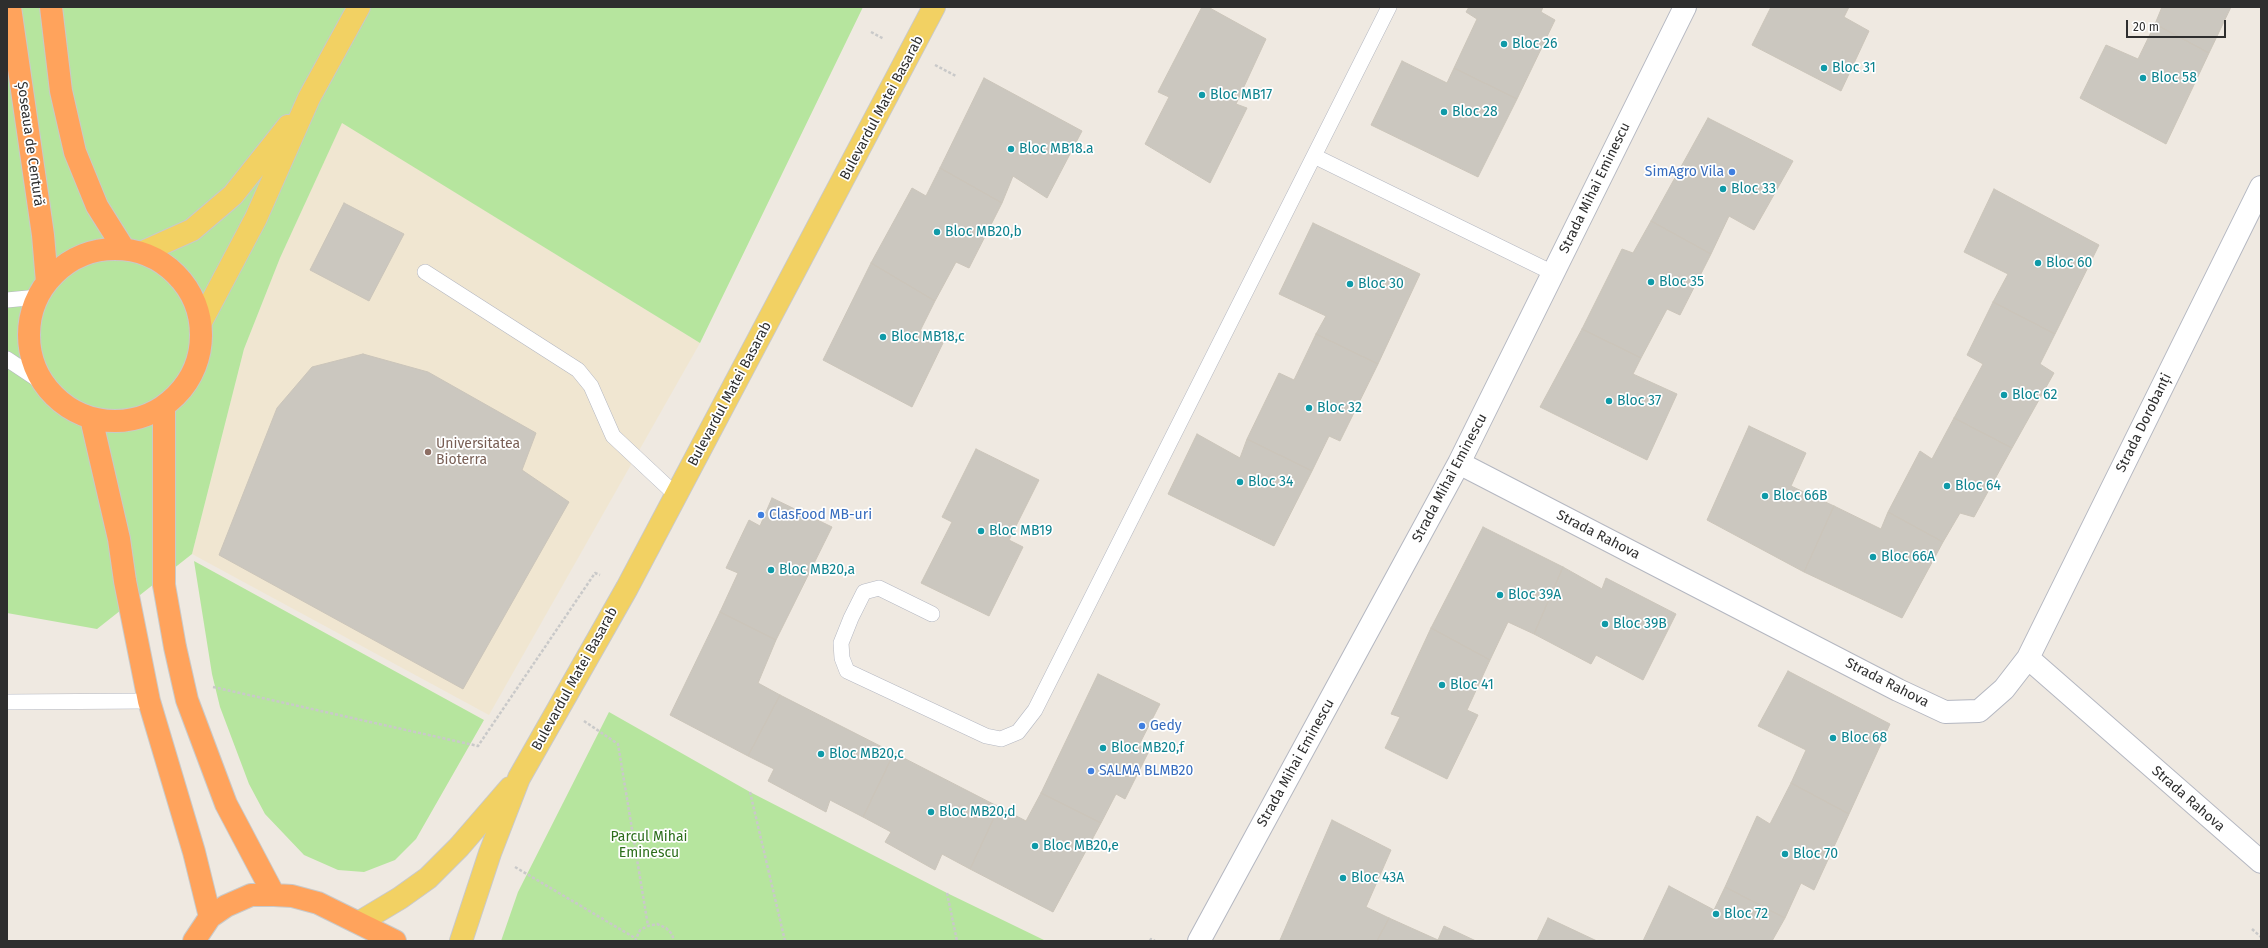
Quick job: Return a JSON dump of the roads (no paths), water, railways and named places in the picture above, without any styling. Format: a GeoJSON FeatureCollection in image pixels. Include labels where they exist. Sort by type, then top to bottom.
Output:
{"type":"FeatureCollection","features":[{"type":"Feature","properties":{"kind":"highway","name":"Șoseaua de Centură"},"geometry":{"type":"LineString","coordinates":[[10,7],[43,236],[42,290]]}},
{"type":"Feature","properties":{"kind":"highway"},"geometry":{"type":"LineString","coordinates":[[51,7],[61,91],[75,152],[97,206],[133,250]]}},
{"type":"Feature","properties":{"kind":"highway"},"geometry":{"type":"LineString","coordinates":[[106,249],[133,250],[170,268],[182,279],[194,300],[201,322],[202,342],[198,360],[190,378],[179,394],[164,406],[147,415],[129,420],[110,421],[91,418],[73,410],[56,398],[43,383],[35,367],[30,349],[29,332],[32,314],[42,290],[59,270],[84,255],[106,249]]}},
{"type":"Feature","properties":{"kind":"highway"},"geometry":{"type":"LineString","coordinates":[[164,406],[164,584],[175,647],[187,700],[226,804],[274,894]]}},
{"type":"Feature","properties":{"kind":"highway"},"geometry":{"type":"LineString","coordinates":[[91,418],[118,532],[125,582],[149,701],[192,845],[210,917]]}},
{"type":"Feature","properties":{"kind":"highway"},"geometry":{"type":"LineString","coordinates":[[194,941],[210,917],[226,906],[251,895],[274,894],[292,896],[318,903],[360,922],[395,941]]}},
{"type":"Feature","properties":{"kind":"main road"},"geometry":{"type":"LineString","coordinates":[[201,322],[256,218],[309,98],[359,7]]}},
{"type":"Feature","properties":{"kind":"main road","name":"Bulevardul Matei Basarab"},"geometry":{"type":"LineString","coordinates":[[461,941],[490,853],[519,778],[626,588],[934,7]]}},
{"type":"Feature","properties":{"kind":"main road"},"geometry":{"type":"LineString","coordinates":[[133,250],[192,230],[233,195],[309,98]]}},
{"type":"Feature","properties":{"kind":"main road","name":"Bulevardul Matei Basarab"},"geometry":{"type":"LineString","coordinates":[[360,922],[400,898],[428,878],[459,847],[519,778]]}},
{"type":"Feature","properties":{"kind":"street","name":"Strada Mihai Eminescu"},"geometry":{"type":"LineString","coordinates":[[1199,941],[1459,463],[1684,7]]}},
{"type":"Feature","properties":{"kind":"street","name":"Strada Dorobanți"},"geometry":{"type":"LineString","coordinates":[[2028,658],[2261,187]]}},
{"type":"Feature","properties":{"kind":"street","name":"Strada Rahova"},"geometry":{"type":"LineString","coordinates":[[1459,463],[1898,690],[1945,712],[1979,710],[2004,690],[2028,658],[2261,862]]}},
{"type":"Feature","properties":{"kind":"lane"},"geometry":{"type":"LineString","coordinates":[[932,614],[879,588],[864,592],[841,643],[842,658],[848,671],[986,736],[1001,738],[1018,732],[1035,710],[1389,7]]}},
{"type":"Feature","properties":{"kind":"lane"},"geometry":{"type":"LineString","coordinates":[[1314,156],[1553,273]]}},
{"type":"Feature","properties":{"kind":"lane"},"geometry":{"type":"LineString","coordinates":[[426,272],[578,370],[591,386],[613,436],[676,495]]}},
{"type":"Feature","properties":{"kind":"lane"},"geometry":{"type":"LineString","coordinates":[[7,300],[42,290]]}},
{"type":"Feature","properties":{"kind":"lane"},"geometry":{"type":"LineString","coordinates":[[7,359],[43,383]]}},
{"type":"Feature","properties":{"kind":"lane"},"geometry":{"type":"LineString","coordinates":[[7,702],[149,701]]}},
{"type":"Feature","properties":{"kind":"place","name":"Bloc 26"},"geometry":{"type":"Point","coordinates":[1504,44]}},
{"type":"Feature","properties":{"kind":"place","name":"Bloc 31"},"geometry":{"type":"Point","coordinates":[1824,68]}},
{"type":"Feature","properties":{"kind":"place","name":"Bloc 58"},"geometry":{"type":"Point","coordinates":[2143,78]}},
{"type":"Feature","properties":{"kind":"place","name":"Bloc MB17"},"geometry":{"type":"Point","coordinates":[1202,95]}},
{"type":"Feature","properties":{"kind":"place","name":"Bloc 28"},"geometry":{"type":"Point","coordinates":[1444,112]}},
{"type":"Feature","properties":{"kind":"place","name":"Bloc MB18.a"},"geometry":{"type":"Point","coordinates":[1011,149]}},
{"type":"Feature","properties":{"kind":"place","name":"SimAgro Vila"},"geometry":{"type":"Point","coordinates":[1732,172]}},
{"type":"Feature","properties":{"kind":"place","name":"Bloc 33"},"geometry":{"type":"Point","coordinates":[1723,189]}},
{"type":"Feature","properties":{"kind":"place","name":"Bloc MB20,b"},"geometry":{"type":"Point","coordinates":[937,232]}},
{"type":"Feature","properties":{"kind":"place","name":"Bloc 60"},"geometry":{"type":"Point","coordinates":[2038,263]}},
{"type":"Feature","properties":{"kind":"place","name":"Bloc 35"},"geometry":{"type":"Point","coordinates":[1651,282]}},
{"type":"Feature","properties":{"kind":"place","name":"Bloc 30"},"geometry":{"type":"Point","coordinates":[1350,284]}},
{"type":"Feature","properties":{"kind":"place","name":"Bloc MB18,c"},"geometry":{"type":"Point","coordinates":[883,337]}},
{"type":"Feature","properties":{"kind":"place","name":"Bloc 62"},"geometry":{"type":"Point","coordinates":[2004,395]}},
{"type":"Feature","properties":{"kind":"place","name":"Bloc 37"},"geometry":{"type":"Point","coordinates":[1609,401]}},
{"type":"Feature","properties":{"kind":"place","name":"Bloc 32"},"geometry":{"type":"Point","coordinates":[1309,408]}},
{"type":"Feature","properties":{"kind":"place","name":"Universitatea Bioterra"},"geometry":{"type":"Point","coordinates":[428,452]}},
{"type":"Feature","properties":{"kind":"place","name":"Bloc 34"},"geometry":{"type":"Point","coordinates":[1240,482]}},
{"type":"Feature","properties":{"kind":"place","name":"Bloc 64"},"geometry":{"type":"Point","coordinates":[1947,486]}},
{"type":"Feature","properties":{"kind":"place","name":"Bloc 66B"},"geometry":{"type":"Point","coordinates":[1765,496]}},
{"type":"Feature","properties":{"kind":"place","name":"ClasFood MB-uri"},"geometry":{"type":"Point","coordinates":[761,515]}},
{"type":"Feature","properties":{"kind":"place","name":"Bloc MB19"},"geometry":{"type":"Point","coordinates":[981,531]}},
{"type":"Feature","properties":{"kind":"place","name":"Bloc 66A"},"geometry":{"type":"Point","coordinates":[1873,557]}},
{"type":"Feature","properties":{"kind":"place","name":"Bloc MB20,a"},"geometry":{"type":"Point","coordinates":[771,570]}},
{"type":"Feature","properties":{"kind":"place","name":"Bloc 39A"},"geometry":{"type":"Point","coordinates":[1500,595]}},
{"type":"Feature","properties":{"kind":"place","name":"Bloc 39B"},"geometry":{"type":"Point","coordinates":[1605,624]}},
{"type":"Feature","properties":{"kind":"place","name":"Bloc 41"},"geometry":{"type":"Point","coordinates":[1442,685]}},
{"type":"Feature","properties":{"kind":"place","name":"Gedy"},"geometry":{"type":"Point","coordinates":[1142,726]}},
{"type":"Feature","properties":{"kind":"place","name":"Bloc 68"},"geometry":{"type":"Point","coordinates":[1833,738]}},
{"type":"Feature","properties":{"kind":"place","name":"Bloc MB20,f"},"geometry":{"type":"Point","coordinates":[1103,748]}},
{"type":"Feature","properties":{"kind":"place","name":"Bloc MB20,c"},"geometry":{"type":"Point","coordinates":[821,754]}},
{"type":"Feature","properties":{"kind":"place","name":"SALMA BLMB20"},"geometry":{"type":"Point","coordinates":[1091,771]}},
{"type":"Feature","properties":{"kind":"place","name":"Bloc MB20,d"},"geometry":{"type":"Point","coordinates":[931,812]}},
{"type":"Feature","properties":{"kind":"place","name":"Bloc MB20,e"},"geometry":{"type":"Point","coordinates":[1035,846]}},
{"type":"Feature","properties":{"kind":"place","name":"Bloc 70"},"geometry":{"type":"Point","coordinates":[1785,854]}},
{"type":"Feature","properties":{"kind":"place","name":"Bloc 43A"},"geometry":{"type":"Point","coordinates":[1343,878]}},
{"type":"Feature","properties":{"kind":"place","name":"Bloc 72"},"geometry":{"type":"Point","coordinates":[1716,914]}},
{"type":"Feature","properties":{"kind":"park label","name":"Parcul Mihai Eminescu"},"geometry":{"type":"Point","coordinates":[649,846]}}]}
